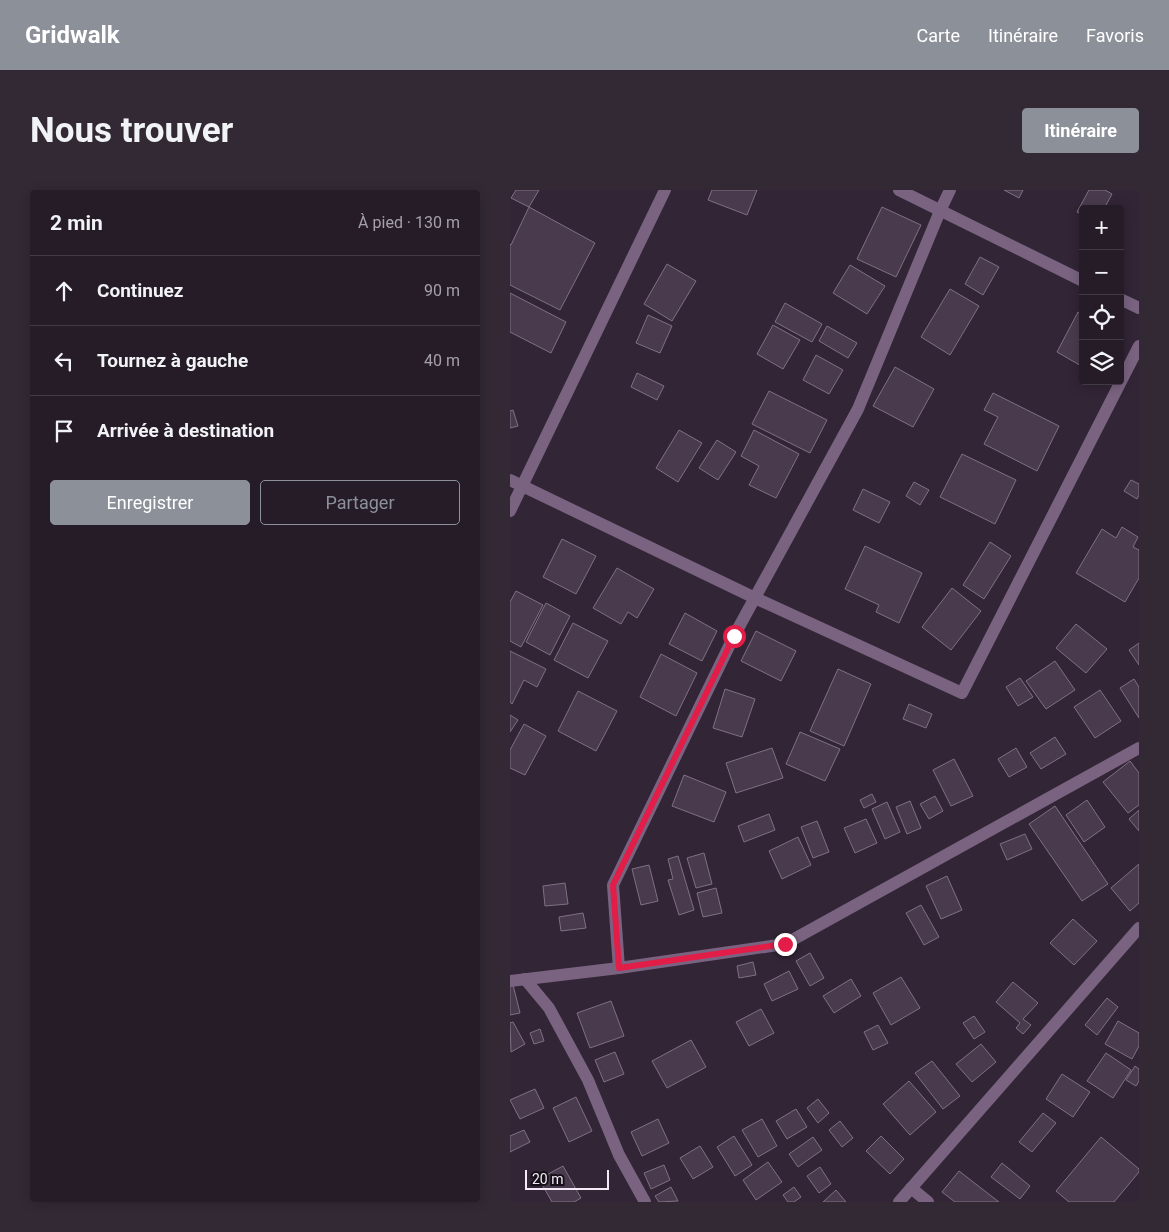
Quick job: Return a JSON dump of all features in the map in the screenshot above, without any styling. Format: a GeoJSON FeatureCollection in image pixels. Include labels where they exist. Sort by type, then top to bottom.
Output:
{"type":"FeatureCollection","features":[{"type":"Feature","properties":{"kind":"street"},"geometry":{"type":"LineString","coordinates":[[510,511],[665,190]]}},
{"type":"Feature","properties":{"kind":"street"},"geometry":{"type":"LineString","coordinates":[[899,190],[1079,279]]}},
{"type":"Feature","properties":{"kind":"street"},"geometry":{"type":"LineString","coordinates":[[619,968],[613,885],[734,636],[858,409],[950,190]]}},
{"type":"Feature","properties":{"kind":"street"},"geometry":{"type":"LineString","coordinates":[[1124,301],[1139,308]]}},
{"type":"Feature","properties":{"kind":"street"},"geometry":{"type":"LineString","coordinates":[[510,480],[755,598],[962,692],[1139,346]]}},
{"type":"Feature","properties":{"kind":"street"},"geometry":{"type":"LineString","coordinates":[[510,981],[619,968],[785,944],[1139,748]]}},
{"type":"Feature","properties":{"kind":"street"},"geometry":{"type":"LineString","coordinates":[[899,1202],[1139,928]]}},
{"type":"Feature","properties":{"kind":"street"},"geometry":{"type":"LineString","coordinates":[[525,979],[549,1008],[581,1067],[592,1088],[619,1155],[645,1202]]}},
{"type":"Feature","properties":{"kind":"street"},"geometry":{"type":"LineString","coordinates":[[911,1188],[928,1202]]}},
{"type":"Feature","properties":{"kind":"building"},"geometry":{"type":"Polygon","coordinates":[[[516,190],[539,190],[529,207],[511,198],[516,190]]]}},
{"type":"Feature","properties":{"kind":"building"},"geometry":{"type":"Polygon","coordinates":[[[712,190],[757,190],[747,215],[708,200],[712,190]]]}},
{"type":"Feature","properties":{"kind":"building"},"geometry":{"type":"Polygon","coordinates":[[[1004,190],[1023,190],[1019,198],[1004,190]]]}},
{"type":"Feature","properties":{"kind":"building"},"geometry":{"type":"Polygon","coordinates":[[[1089,190],[1105,190],[1112,194],[1106,205],[1081,205],[1089,190]]]}},
{"type":"Feature","properties":{"kind":"building"},"geometry":{"type":"Polygon","coordinates":[[[529,207],[595,243],[560,310],[510,285],[510,244],[529,207]]]}},
{"type":"Feature","properties":{"kind":"building"},"geometry":{"type":"Polygon","coordinates":[[[882,207],[921,225],[896,277],[857,259],[882,207]]]}},
{"type":"Feature","properties":{"kind":"building"},"geometry":{"type":"Polygon","coordinates":[[[980,257],[999,267],[983,295],[965,284],[980,257]]]}},
{"type":"Feature","properties":{"kind":"building"},"geometry":{"type":"Polygon","coordinates":[[[667,264],[696,281],[672,321],[644,304],[667,264]]]}},
{"type":"Feature","properties":{"kind":"building"},"geometry":{"type":"Polygon","coordinates":[[[850,265],[885,286],[867,314],[833,293],[850,265]]]}},
{"type":"Feature","properties":{"kind":"building"},"geometry":{"type":"Polygon","coordinates":[[[950,289],[979,306],[950,355],[921,337],[950,289]]]}},
{"type":"Feature","properties":{"kind":"building"},"geometry":{"type":"Polygon","coordinates":[[[510,293],[566,322],[551,353],[510,332],[510,293]]]}},
{"type":"Feature","properties":{"kind":"building"},"geometry":{"type":"Polygon","coordinates":[[[785,303],[822,324],[812,342],[775,322],[785,303]]]}},
{"type":"Feature","properties":{"kind":"building"},"geometry":{"type":"Polygon","coordinates":[[[1078,312],[1079,365],[1057,352],[1078,312]]]}},
{"type":"Feature","properties":{"kind":"building"},"geometry":{"type":"Polygon","coordinates":[[[648,315],[672,326],[660,353],[636,343],[648,315]]]}},
{"type":"Feature","properties":{"kind":"building"},"geometry":{"type":"Polygon","coordinates":[[[773,325],[800,340],[783,369],[757,354],[773,325]]]}},
{"type":"Feature","properties":{"kind":"building"},"geometry":{"type":"Polygon","coordinates":[[[827,326],[857,343],[848,358],[819,341],[827,326]]]}},
{"type":"Feature","properties":{"kind":"building"},"geometry":{"type":"Polygon","coordinates":[[[816,355],[843,370],[829,394],[803,380],[816,355]]]}},
{"type":"Feature","properties":{"kind":"building"},"geometry":{"type":"Polygon","coordinates":[[[895,367],[934,389],[913,427],[873,406],[895,367]]]}},
{"type":"Feature","properties":{"kind":"building"},"geometry":{"type":"Polygon","coordinates":[[[637,373],[664,386],[657,400],[631,387],[637,373]]]}},
{"type":"Feature","properties":{"kind":"building"},"geometry":{"type":"Polygon","coordinates":[[[769,391],[827,420],[810,453],[752,424],[769,391]]]}},
{"type":"Feature","properties":{"kind":"building"},"geometry":{"type":"Polygon","coordinates":[[[993,393],[1059,426],[1037,471],[984,444],[998,417],[984,410],[993,393]]]}},
{"type":"Feature","properties":{"kind":"building"},"geometry":{"type":"Polygon","coordinates":[[[513,410],[518,426],[510,428],[510,411],[513,410]]]}},
{"type":"Feature","properties":{"kind":"building"},"geometry":{"type":"Polygon","coordinates":[[[679,430],[702,443],[678,482],[656,468],[679,430]]]}},
{"type":"Feature","properties":{"kind":"building"},"geometry":{"type":"Polygon","coordinates":[[[754,430],[799,454],[776,498],[749,485],[759,466],[741,456],[754,430]]]}},
{"type":"Feature","properties":{"kind":"building"},"geometry":{"type":"Polygon","coordinates":[[[717,440],[736,452],[718,480],[699,468],[717,440]]]}},
{"type":"Feature","properties":{"kind":"building"},"geometry":{"type":"Polygon","coordinates":[[[962,454],[1016,480],[995,524],[940,497],[962,454]]]}},
{"type":"Feature","properties":{"kind":"building"},"geometry":{"type":"Polygon","coordinates":[[[1131,480],[1139,484],[1137,499],[1124,491],[1131,480]]]}},
{"type":"Feature","properties":{"kind":"building"},"geometry":{"type":"Polygon","coordinates":[[[914,482],[929,490],[920,505],[906,496],[914,482]]]}},
{"type":"Feature","properties":{"kind":"building"},"geometry":{"type":"Polygon","coordinates":[[[863,489],[890,502],[879,523],[853,510],[863,489]]]}},
{"type":"Feature","properties":{"kind":"building"},"geometry":{"type":"Polygon","coordinates":[[[1122,527],[1138,537],[1133,547],[1139,550],[1139,578],[1125,602],[1076,573],[1102,529],[1116,538],[1122,527]]]}},
{"type":"Feature","properties":{"kind":"building"},"geometry":{"type":"Polygon","coordinates":[[[562,539],[596,556],[576,594],[543,577],[562,539]]]}},
{"type":"Feature","properties":{"kind":"building"},"geometry":{"type":"Polygon","coordinates":[[[990,542],[1011,556],[984,599],[963,585],[990,542]]]}},
{"type":"Feature","properties":{"kind":"building"},"geometry":{"type":"Polygon","coordinates":[[[865,546],[922,573],[899,623],[876,612],[879,605],[845,589],[865,546]]]}},
{"type":"Feature","properties":{"kind":"building"},"geometry":{"type":"Polygon","coordinates":[[[617,568],[654,589],[637,618],[628,612],[621,624],[593,608],[617,568]]]}},
{"type":"Feature","properties":{"kind":"building"},"geometry":{"type":"Polygon","coordinates":[[[952,588],[981,611],[951,650],[922,627],[952,588]]]}},
{"type":"Feature","properties":{"kind":"building"},"geometry":{"type":"Polygon","coordinates":[[[516,591],[543,605],[521,647],[510,641],[510,602],[516,591]]]}},
{"type":"Feature","properties":{"kind":"building"},"geometry":{"type":"Polygon","coordinates":[[[546,603],[570,616],[550,655],[526,642],[546,603]]]}},
{"type":"Feature","properties":{"kind":"building"},"geometry":{"type":"Polygon","coordinates":[[[685,613],[717,631],[702,661],[669,644],[685,613]]]}},
{"type":"Feature","properties":{"kind":"building"},"geometry":{"type":"Polygon","coordinates":[[[573,623],[608,641],[588,678],[554,660],[573,623]]]}},
{"type":"Feature","properties":{"kind":"building"},"geometry":{"type":"Polygon","coordinates":[[[1076,624],[1107,649],[1086,673],[1056,648],[1076,624]]]}},
{"type":"Feature","properties":{"kind":"building"},"geometry":{"type":"Polygon","coordinates":[[[756,631],[796,651],[781,681],[741,661],[756,631]]]}},
{"type":"Feature","properties":{"kind":"building"},"geometry":{"type":"Polygon","coordinates":[[[1139,643],[1139,665],[1129,650],[1139,643]]]}},
{"type":"Feature","properties":{"kind":"building"},"geometry":{"type":"Polygon","coordinates":[[[510,651],[546,669],[537,687],[524,680],[512,704],[510,702],[510,651]]]}},
{"type":"Feature","properties":{"kind":"building"},"geometry":{"type":"Polygon","coordinates":[[[661,654],[697,673],[676,716],[640,697],[661,654]]]}},
{"type":"Feature","properties":{"kind":"building"},"geometry":{"type":"Polygon","coordinates":[[[1055,661],[1075,690],[1046,709],[1026,681],[1055,661]]]}},
{"type":"Feature","properties":{"kind":"building"},"geometry":{"type":"Polygon","coordinates":[[[838,669],[871,684],[844,746],[810,731],[838,669]]]}},
{"type":"Feature","properties":{"kind":"building"},"geometry":{"type":"Polygon","coordinates":[[[1020,678],[1033,697],[1018,706],[1006,687],[1020,678]]]}},
{"type":"Feature","properties":{"kind":"building"},"geometry":{"type":"Polygon","coordinates":[[[1134,679],[1139,687],[1139,718],[1120,688],[1134,679]]]}},
{"type":"Feature","properties":{"kind":"building"},"geometry":{"type":"Polygon","coordinates":[[[725,689],[755,699],[742,737],[713,728],[725,689]]]}},
{"type":"Feature","properties":{"kind":"building"},"geometry":{"type":"Polygon","coordinates":[[[1100,690],[1121,721],[1095,738],[1074,707],[1100,690]]]}},
{"type":"Feature","properties":{"kind":"building"},"geometry":{"type":"Polygon","coordinates":[[[578,691],[617,711],[596,751],[558,731],[578,691]]]}},
{"type":"Feature","properties":{"kind":"building"},"geometry":{"type":"Polygon","coordinates":[[[909,704],[932,714],[926,728],[903,719],[909,704]]]}},
{"type":"Feature","properties":{"kind":"building"},"geometry":{"type":"Polygon","coordinates":[[[510,715],[518,720],[510,732],[510,715]]]}},
{"type":"Feature","properties":{"kind":"building"},"geometry":{"type":"Polygon","coordinates":[[[524,724],[546,736],[525,775],[510,768],[510,750],[524,724]]]}},
{"type":"Feature","properties":{"kind":"building"},"geometry":{"type":"Polygon","coordinates":[[[800,732],[840,749],[825,781],[786,764],[800,732]]]}},
{"type":"Feature","properties":{"kind":"building"},"geometry":{"type":"Polygon","coordinates":[[[1055,737],[1066,754],[1041,769],[1030,753],[1055,737]]]}},
{"type":"Feature","properties":{"kind":"building"},"geometry":{"type":"Polygon","coordinates":[[[772,748],[783,778],[736,793],[726,763],[772,748]]]}},
{"type":"Feature","properties":{"kind":"building"},"geometry":{"type":"Polygon","coordinates":[[[1016,748],[1027,767],[1009,777],[998,759],[1016,748]]]}},
{"type":"Feature","properties":{"kind":"building"},"geometry":{"type":"Polygon","coordinates":[[[954,759],[973,796],[951,806],[933,770],[954,759]]]}},
{"type":"Feature","properties":{"kind":"building"},"geometry":{"type":"Polygon","coordinates":[[[1130,761],[1139,773],[1139,805],[1128,813],[1103,782],[1130,761]]]}},
{"type":"Feature","properties":{"kind":"building"},"geometry":{"type":"Polygon","coordinates":[[[684,775],[726,792],[714,822],[672,806],[684,775]]]}},
{"type":"Feature","properties":{"kind":"building"},"geometry":{"type":"Polygon","coordinates":[[[872,794],[876,802],[864,808],[860,800],[872,794]]]}},
{"type":"Feature","properties":{"kind":"building"},"geometry":{"type":"Polygon","coordinates":[[[935,796],[943,811],[929,819],[920,804],[935,796]]]}},
{"type":"Feature","properties":{"kind":"building"},"geometry":{"type":"Polygon","coordinates":[[[1087,800],[1105,827],[1084,842],[1066,815],[1087,800]]]}},
{"type":"Feature","properties":{"kind":"building"},"geometry":{"type":"Polygon","coordinates":[[[910,801],[921,828],[907,834],[896,807],[910,801]]]}},
{"type":"Feature","properties":{"kind":"building"},"geometry":{"type":"Polygon","coordinates":[[[887,802],[900,832],[885,839],[872,809],[887,802]]]}},
{"type":"Feature","properties":{"kind":"building"},"geometry":{"type":"Polygon","coordinates":[[[1055,806],[1108,884],[1082,901],[1029,824],[1055,806]]]}},
{"type":"Feature","properties":{"kind":"building"},"geometry":{"type":"Polygon","coordinates":[[[1139,810],[1139,831],[1129,819],[1139,810]]]}},
{"type":"Feature","properties":{"kind":"building"},"geometry":{"type":"Polygon","coordinates":[[[769,814],[775,830],[744,842],[738,826],[769,814]]]}},
{"type":"Feature","properties":{"kind":"building"},"geometry":{"type":"Polygon","coordinates":[[[866,819],[877,843],[855,853],[844,828],[866,819]]]}},
{"type":"Feature","properties":{"kind":"building"},"geometry":{"type":"Polygon","coordinates":[[[817,821],[829,852],[813,858],[801,827],[817,821]]]}},
{"type":"Feature","properties":{"kind":"building"},"geometry":{"type":"Polygon","coordinates":[[[1025,834],[1032,849],[1007,860],[1000,844],[1025,834]]]}},
{"type":"Feature","properties":{"kind":"building"},"geometry":{"type":"Polygon","coordinates":[[[798,837],[811,865],[782,879],[769,851],[798,837]]]}},
{"type":"Feature","properties":{"kind":"building"},"geometry":{"type":"Polygon","coordinates":[[[704,853],[712,884],[696,888],[687,858],[704,853]]]}},
{"type":"Feature","properties":{"kind":"building"},"geometry":{"type":"Polygon","coordinates":[[[678,856],[694,910],[679,915],[668,880],[673,879],[668,859],[678,856]]]}},
{"type":"Feature","properties":{"kind":"building"},"geometry":{"type":"Polygon","coordinates":[[[1139,864],[1139,903],[1130,911],[1111,888],[1139,864]]]}},
{"type":"Feature","properties":{"kind":"building"},"geometry":{"type":"Polygon","coordinates":[[[649,865],[658,901],[641,905],[632,869],[649,865]]]}},
{"type":"Feature","properties":{"kind":"building"},"geometry":{"type":"Polygon","coordinates":[[[947,876],[962,910],[941,919],[926,886],[947,876]]]}},
{"type":"Feature","properties":{"kind":"building"},"geometry":{"type":"Polygon","coordinates":[[[565,883],[568,904],[545,906],[543,886],[565,883]]]}},
{"type":"Feature","properties":{"kind":"building"},"geometry":{"type":"Polygon","coordinates":[[[716,888],[722,913],[703,917],[697,893],[716,888]]]}},
{"type":"Feature","properties":{"kind":"building"},"geometry":{"type":"Polygon","coordinates":[[[921,905],[939,937],[924,945],[906,913],[921,905]]]}},
{"type":"Feature","properties":{"kind":"building"},"geometry":{"type":"Polygon","coordinates":[[[583,913],[586,928],[561,931],[559,917],[583,913]]]}},
{"type":"Feature","properties":{"kind":"building"},"geometry":{"type":"Polygon","coordinates":[[[1073,919],[1097,941],[1074,965],[1050,943],[1073,919]]]}},
{"type":"Feature","properties":{"kind":"building"},"geometry":{"type":"Polygon","coordinates":[[[810,953],[824,978],[810,986],[796,961],[810,953]]]}},
{"type":"Feature","properties":{"kind":"building"},"geometry":{"type":"Polygon","coordinates":[[[753,962],[756,975],[739,978],[737,966],[753,962]]]}},
{"type":"Feature","properties":{"kind":"building"},"geometry":{"type":"Polygon","coordinates":[[[789,971],[798,989],[772,1001],[764,984],[789,971]]]}},
{"type":"Feature","properties":{"kind":"building"},"geometry":{"type":"Polygon","coordinates":[[[901,977],[920,1008],[891,1025],[873,993],[901,977]]]}},
{"type":"Feature","properties":{"kind":"building"},"geometry":{"type":"Polygon","coordinates":[[[851,979],[861,996],[834,1013],[823,996],[851,979]]]}},
{"type":"Feature","properties":{"kind":"building"},"geometry":{"type":"Polygon","coordinates":[[[510,981],[512,981],[520,1013],[510,1015],[510,981]]]}},
{"type":"Feature","properties":{"kind":"building"},"geometry":{"type":"Polygon","coordinates":[[[1013,982],[1038,1003],[1023,1019],[1031,1025],[1023,1034],[1016,1028],[1020,1023],[996,1002],[1013,982]]]}},
{"type":"Feature","properties":{"kind":"building"},"geometry":{"type":"Polygon","coordinates":[[[1107,998],[1118,1007],[1097,1035],[1085,1025],[1107,998]]]}},
{"type":"Feature","properties":{"kind":"building"},"geometry":{"type":"Polygon","coordinates":[[[611,1001],[624,1036],[590,1048],[577,1013],[611,1001]]]}},
{"type":"Feature","properties":{"kind":"building"},"geometry":{"type":"Polygon","coordinates":[[[761,1009],[774,1033],[749,1046],[736,1022],[761,1009]]]}},
{"type":"Feature","properties":{"kind":"building"},"geometry":{"type":"Polygon","coordinates":[[[974,1016],[985,1032],[974,1039],[963,1023],[974,1016]]]}},
{"type":"Feature","properties":{"kind":"building"},"geometry":{"type":"Polygon","coordinates":[[[1118,1021],[1139,1033],[1139,1046],[1132,1059],[1105,1044],[1118,1021]]]}},
{"type":"Feature","properties":{"kind":"building"},"geometry":{"type":"Polygon","coordinates":[[[513,1022],[525,1044],[511,1052],[510,1023],[513,1022]]]}},
{"type":"Feature","properties":{"kind":"building"},"geometry":{"type":"Polygon","coordinates":[[[878,1025],[888,1043],[873,1050],[864,1032],[878,1025]]]}},
{"type":"Feature","properties":{"kind":"building"},"geometry":{"type":"Polygon","coordinates":[[[540,1029],[544,1041],[534,1044],[530,1033],[540,1029]]]}},
{"type":"Feature","properties":{"kind":"building"},"geometry":{"type":"Polygon","coordinates":[[[691,1040],[706,1067],[667,1088],[652,1061],[691,1040]]]}},
{"type":"Feature","properties":{"kind":"building"},"geometry":{"type":"Polygon","coordinates":[[[981,1044],[996,1062],[972,1082],[956,1064],[981,1044]]]}},
{"type":"Feature","properties":{"kind":"building"},"geometry":{"type":"Polygon","coordinates":[[[615,1052],[624,1074],[604,1082],[595,1060],[615,1052]]]}},
{"type":"Feature","properties":{"kind":"building"},"geometry":{"type":"Polygon","coordinates":[[[1106,1053],[1131,1070],[1113,1098],[1087,1081],[1106,1053]]]}},
{"type":"Feature","properties":{"kind":"building"},"geometry":{"type":"Polygon","coordinates":[[[932,1061],[960,1096],[943,1109],[915,1073],[932,1061]]]}},
{"type":"Feature","properties":{"kind":"building"},"geometry":{"type":"Polygon","coordinates":[[[1135,1066],[1139,1069],[1139,1081],[1136,1086],[1126,1080],[1135,1066]]]}},
{"type":"Feature","properties":{"kind":"building"},"geometry":{"type":"Polygon","coordinates":[[[1062,1074],[1090,1092],[1073,1117],[1046,1099],[1062,1074]]]}},
{"type":"Feature","properties":{"kind":"building"},"geometry":{"type":"Polygon","coordinates":[[[909,1081],[936,1112],[910,1135],[883,1104],[909,1081]]]}},
{"type":"Feature","properties":{"kind":"building"},"geometry":{"type":"Polygon","coordinates":[[[535,1089],[544,1108],[520,1119],[510,1100],[535,1089]]]}},
{"type":"Feature","properties":{"kind":"building"},"geometry":{"type":"Polygon","coordinates":[[[576,1097],[592,1131],[569,1142],[553,1108],[576,1097]]]}},
{"type":"Feature","properties":{"kind":"building"},"geometry":{"type":"Polygon","coordinates":[[[818,1099],[829,1113],[818,1123],[807,1108],[818,1099]]]}},
{"type":"Feature","properties":{"kind":"building"},"geometry":{"type":"Polygon","coordinates":[[[796,1109],[807,1127],[787,1139],[776,1121],[796,1109]]]}},
{"type":"Feature","properties":{"kind":"building"},"geometry":{"type":"Polygon","coordinates":[[[1043,1113],[1056,1123],[1032,1152],[1019,1142],[1043,1113]]]}},
{"type":"Feature","properties":{"kind":"building"},"geometry":{"type":"Polygon","coordinates":[[[658,1119],[669,1143],[642,1156],[631,1132],[658,1119]]]}},
{"type":"Feature","properties":{"kind":"building"},"geometry":{"type":"Polygon","coordinates":[[[762,1119],[777,1146],[758,1157],[742,1130],[762,1119]]]}},
{"type":"Feature","properties":{"kind":"building"},"geometry":{"type":"Polygon","coordinates":[[[840,1121],[853,1138],[842,1147],[829,1130],[840,1121]]]}},
{"type":"Feature","properties":{"kind":"building"},"geometry":{"type":"Polygon","coordinates":[[[524,1130],[530,1142],[510,1152],[510,1136],[524,1130]]]}},
{"type":"Feature","properties":{"kind":"building"},"geometry":{"type":"Polygon","coordinates":[[[734,1136],[752,1165],[735,1176],[717,1147],[734,1136]]]}},
{"type":"Feature","properties":{"kind":"building"},"geometry":{"type":"Polygon","coordinates":[[[881,1136],[904,1159],[890,1174],[866,1151],[881,1136]]]}},
{"type":"Feature","properties":{"kind":"building"},"geometry":{"type":"Polygon","coordinates":[[[813,1137],[822,1150],[798,1167],[789,1154],[813,1137]]]}},
{"type":"Feature","properties":{"kind":"building"},"geometry":{"type":"Polygon","coordinates":[[[1101,1137],[1139,1169],[1139,1172],[1114,1202],[1069,1202],[1056,1191],[1101,1137]]]}},
{"type":"Feature","properties":{"kind":"building"},"geometry":{"type":"Polygon","coordinates":[[[700,1146],[713,1167],[693,1179],[680,1158],[700,1146]]]}},
{"type":"Feature","properties":{"kind":"building"},"geometry":{"type":"Polygon","coordinates":[[[768,1162],[782,1182],[756,1200],[743,1180],[768,1162]]]}},
{"type":"Feature","properties":{"kind":"building"},"geometry":{"type":"Polygon","coordinates":[[[1002,1163],[1030,1186],[1020,1199],[991,1177],[1002,1163]]]}},
{"type":"Feature","properties":{"kind":"building"},"geometry":{"type":"Polygon","coordinates":[[[664,1165],[670,1180],[651,1189],[644,1173],[664,1165]]]}},
{"type":"Feature","properties":{"kind":"building"},"geometry":{"type":"Polygon","coordinates":[[[563,1166],[581,1198],[574,1202],[552,1202],[539,1179],[563,1166]]]}},
{"type":"Feature","properties":{"kind":"building"},"geometry":{"type":"Polygon","coordinates":[[[820,1167],[831,1184],[819,1193],[807,1176],[820,1167]]]}},
{"type":"Feature","properties":{"kind":"building"},"geometry":{"type":"Polygon","coordinates":[[[959,1171],[999,1202],[955,1202],[942,1192],[959,1171]]]}},
{"type":"Feature","properties":{"kind":"building"},"geometry":{"type":"Polygon","coordinates":[[[671,1187],[678,1201],[659,1202],[655,1196],[671,1187]]]}},
{"type":"Feature","properties":{"kind":"building"},"geometry":{"type":"Polygon","coordinates":[[[794,1187],[801,1197],[794,1202],[788,1202],[783,1195],[794,1187]]]}},
{"type":"Feature","properties":{"kind":"building"},"geometry":{"type":"Polygon","coordinates":[[[836,1190],[846,1202],[823,1202],[836,1190]]]}},
{"type":"Feature","properties":{"kind":"route"},"geometry":{"type":"LineString","coordinates":[[734,636],[613,885],[619,968],[785,944]]}}]}
